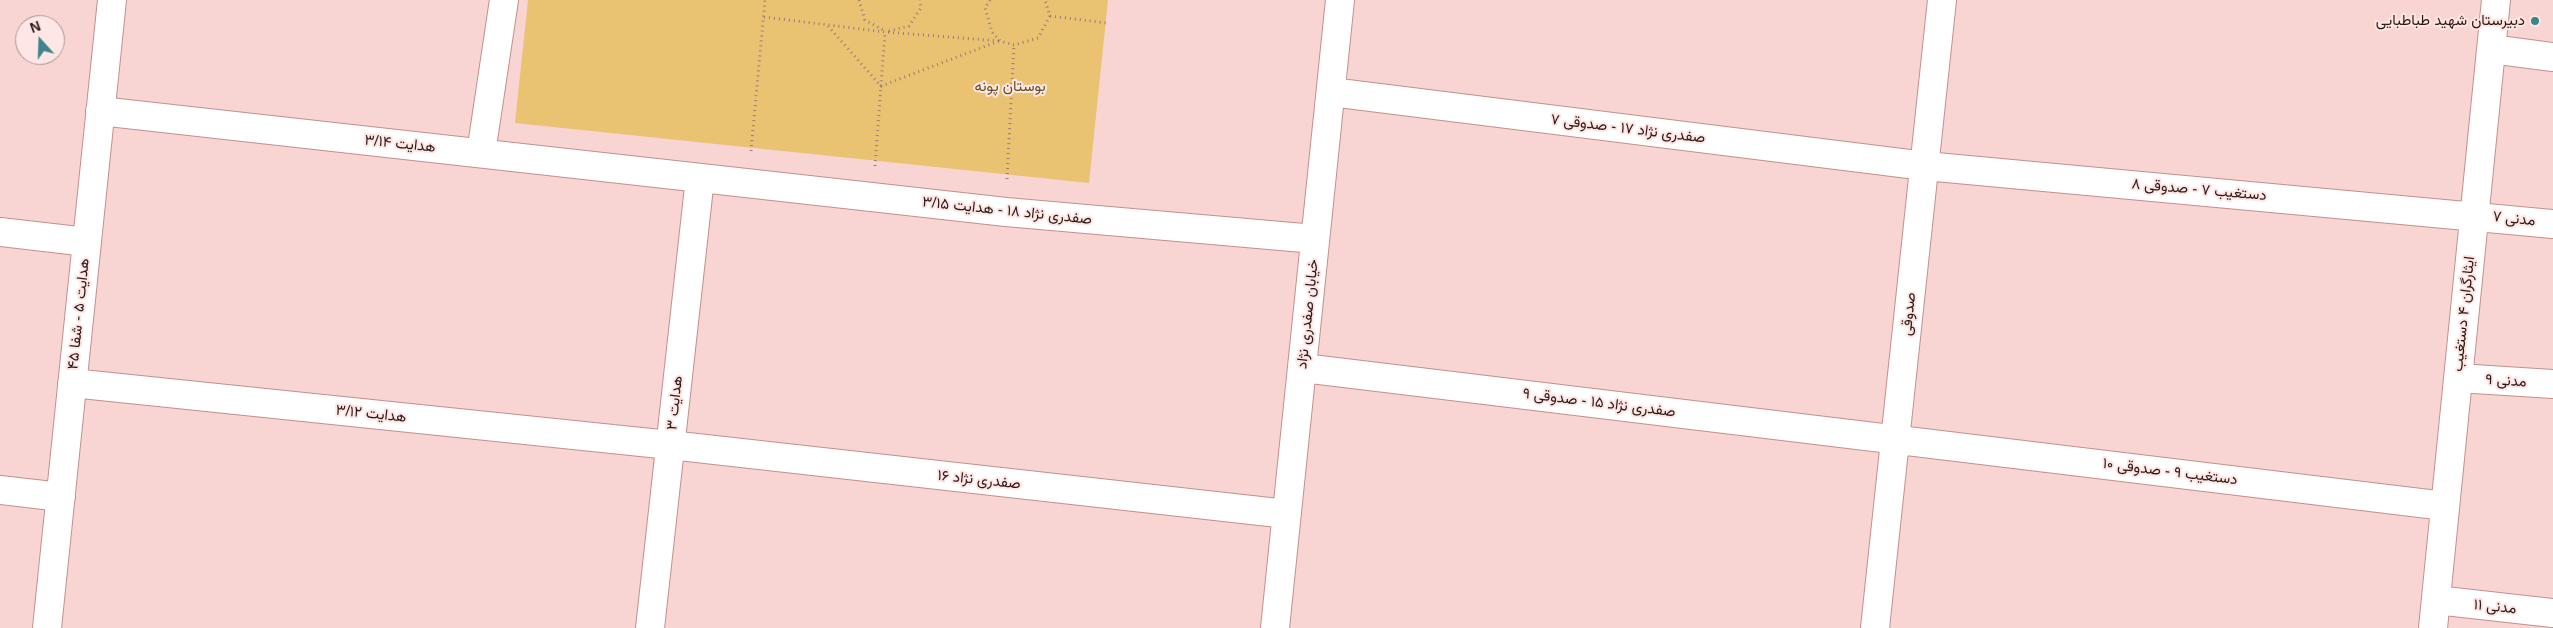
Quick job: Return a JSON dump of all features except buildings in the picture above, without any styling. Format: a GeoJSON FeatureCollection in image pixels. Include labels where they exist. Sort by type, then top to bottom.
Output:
{"type":"FeatureCollection","features":[{"type":"Feature","properties":{"kind":"street","name":"هدایت ۵ - شفا ۴۵"},"geometry":{"type":"LineString","coordinates":[[47,628],[112,0]]}},
{"type":"Feature","properties":{"kind":"street"},"geometry":{"type":"LineString","coordinates":[[481,153],[504,0]]}},
{"type":"Feature","properties":{"kind":"street","name":"خیابان صفدری نژاد"},"geometry":{"type":"LineString","coordinates":[[1275,628],[1340,0]]}},
{"type":"Feature","properties":{"kind":"street","name":"صدوقی"},"geometry":{"type":"LineString","coordinates":[[1875,628],[1942,0]]}},
{"type":"Feature","properties":{"kind":"street","name":"ایثارگران ۴ دستغیب"},"geometry":{"type":"LineString","coordinates":[[2433,628],[2496,0]]}},
{"type":"Feature","properties":{"kind":"street"},"geometry":{"type":"LineString","coordinates":[[2491,50],[2553,57]]}},
{"type":"Feature","properties":{"kind":"street","name":"صفدری نژاد ۱۷ - صدوقی ۷"},"geometry":{"type":"LineString","coordinates":[[1331,92],[1925,166]]}},
{"type":"Feature","properties":{"kind":"street","name":"هدایت ۳/۱۴"},"geometry":{"type":"LineString","coordinates":[[100,111],[700,178]]}},
{"type":"Feature","properties":{"kind":"street","name":"دستغیب ۷ - صدوقی ۸"},"geometry":{"type":"LineString","coordinates":[[1925,166],[2474,215]]}},
{"type":"Feature","properties":{"kind":"street","name":"صفدری نژاد ۱۸ - هدایت ۳/۱۵"},"geometry":{"type":"LineString","coordinates":[[700,178],[1006,212],[1315,239]]}},
{"type":"Feature","properties":{"kind":"street","name":"هدایت ۳"},"geometry":{"type":"LineString","coordinates":[[650,628],[700,178]]}},
{"type":"Feature","properties":{"kind":"street","name":"مدنی ۷"},"geometry":{"type":"LineString","coordinates":[[2474,215],[2553,224]]}},
{"type":"Feature","properties":{"kind":"street"},"geometry":{"type":"LineString","coordinates":[[0,232],[86,242]]}},
{"type":"Feature","properties":{"kind":"street","name":"صفدری نژاد ۱۵ - صدوقی ۹"},"geometry":{"type":"LineString","coordinates":[[1302,368],[1896,438]]}},
{"type":"Feature","properties":{"kind":"street","name":"مدنی ۹"},"geometry":{"type":"LineString","coordinates":[[2458,378],[2553,384]]}},
{"type":"Feature","properties":{"kind":"street","name":"هدایت ۳/۱۲"},"geometry":{"type":"LineString","coordinates":[[72,383],[670,445]]}},
{"type":"Feature","properties":{"kind":"street","name":"دستغیب ۹ - صدوقی ۱۰"},"geometry":{"type":"LineString","coordinates":[[1896,438],[2445,506]]}},
{"type":"Feature","properties":{"kind":"street","name":"صفدری نژاد ۱۶"},"geometry":{"type":"LineString","coordinates":[[670,445],[1287,514]]}},
{"type":"Feature","properties":{"kind":"street"},"geometry":{"type":"LineString","coordinates":[[0,490],[60,497]]}},
{"type":"Feature","properties":{"kind":"street","name":"مدنی ۱۱"},"geometry":{"type":"LineString","coordinates":[[2436,600],[2553,613]]}},
{"type":"Feature","properties":{"kind":"path"},"geometry":{"type":"LineString","coordinates":[[747,184],[765,0]]}},
{"type":"Feature","properties":{"kind":"path"},"geometry":{"type":"LineString","coordinates":[[859,0],[865,20],[885,32],[909,26],[921,8],[920,0]]}},
{"type":"Feature","properties":{"kind":"path"},"geometry":{"type":"LineString","coordinates":[[990,0],[986,8],[992,32],[1000,41]]}},
{"type":"Feature","properties":{"kind":"path"},"geometry":{"type":"LineString","coordinates":[[764,17],[885,32],[1000,41],[1014,45],[1038,38],[1050,16],[1046,0]]}},
{"type":"Feature","properties":{"kind":"path"},"geometry":{"type":"LineString","coordinates":[[1050,16],[1106,23]]}},
{"type":"Feature","properties":{"kind":"path"},"geometry":{"type":"LineString","coordinates":[[828,25],[881,86]]}},
{"type":"Feature","properties":{"kind":"path"},"geometry":{"type":"LineString","coordinates":[[873,197],[885,32]]}},
{"type":"Feature","properties":{"kind":"path"},"geometry":{"type":"LineString","coordinates":[[881,86],[1000,41]]}},
{"type":"Feature","properties":{"kind":"path"},"geometry":{"type":"LineString","coordinates":[[1006,212],[1014,45]]}},
{"type":"Feature","properties":{"kind":"green space","name":"بوستان پونه"},"geometry":{"type":"Polygon","coordinates":[[[528,0],[1108,0],[1089,183],[515,123],[528,0]]]}},
{"type":"Feature","properties":{"kind":"place","name":"دبیرستان شهید طباطبایی"},"geometry":{"type":"Point","coordinates":[2535,21]}}]}
